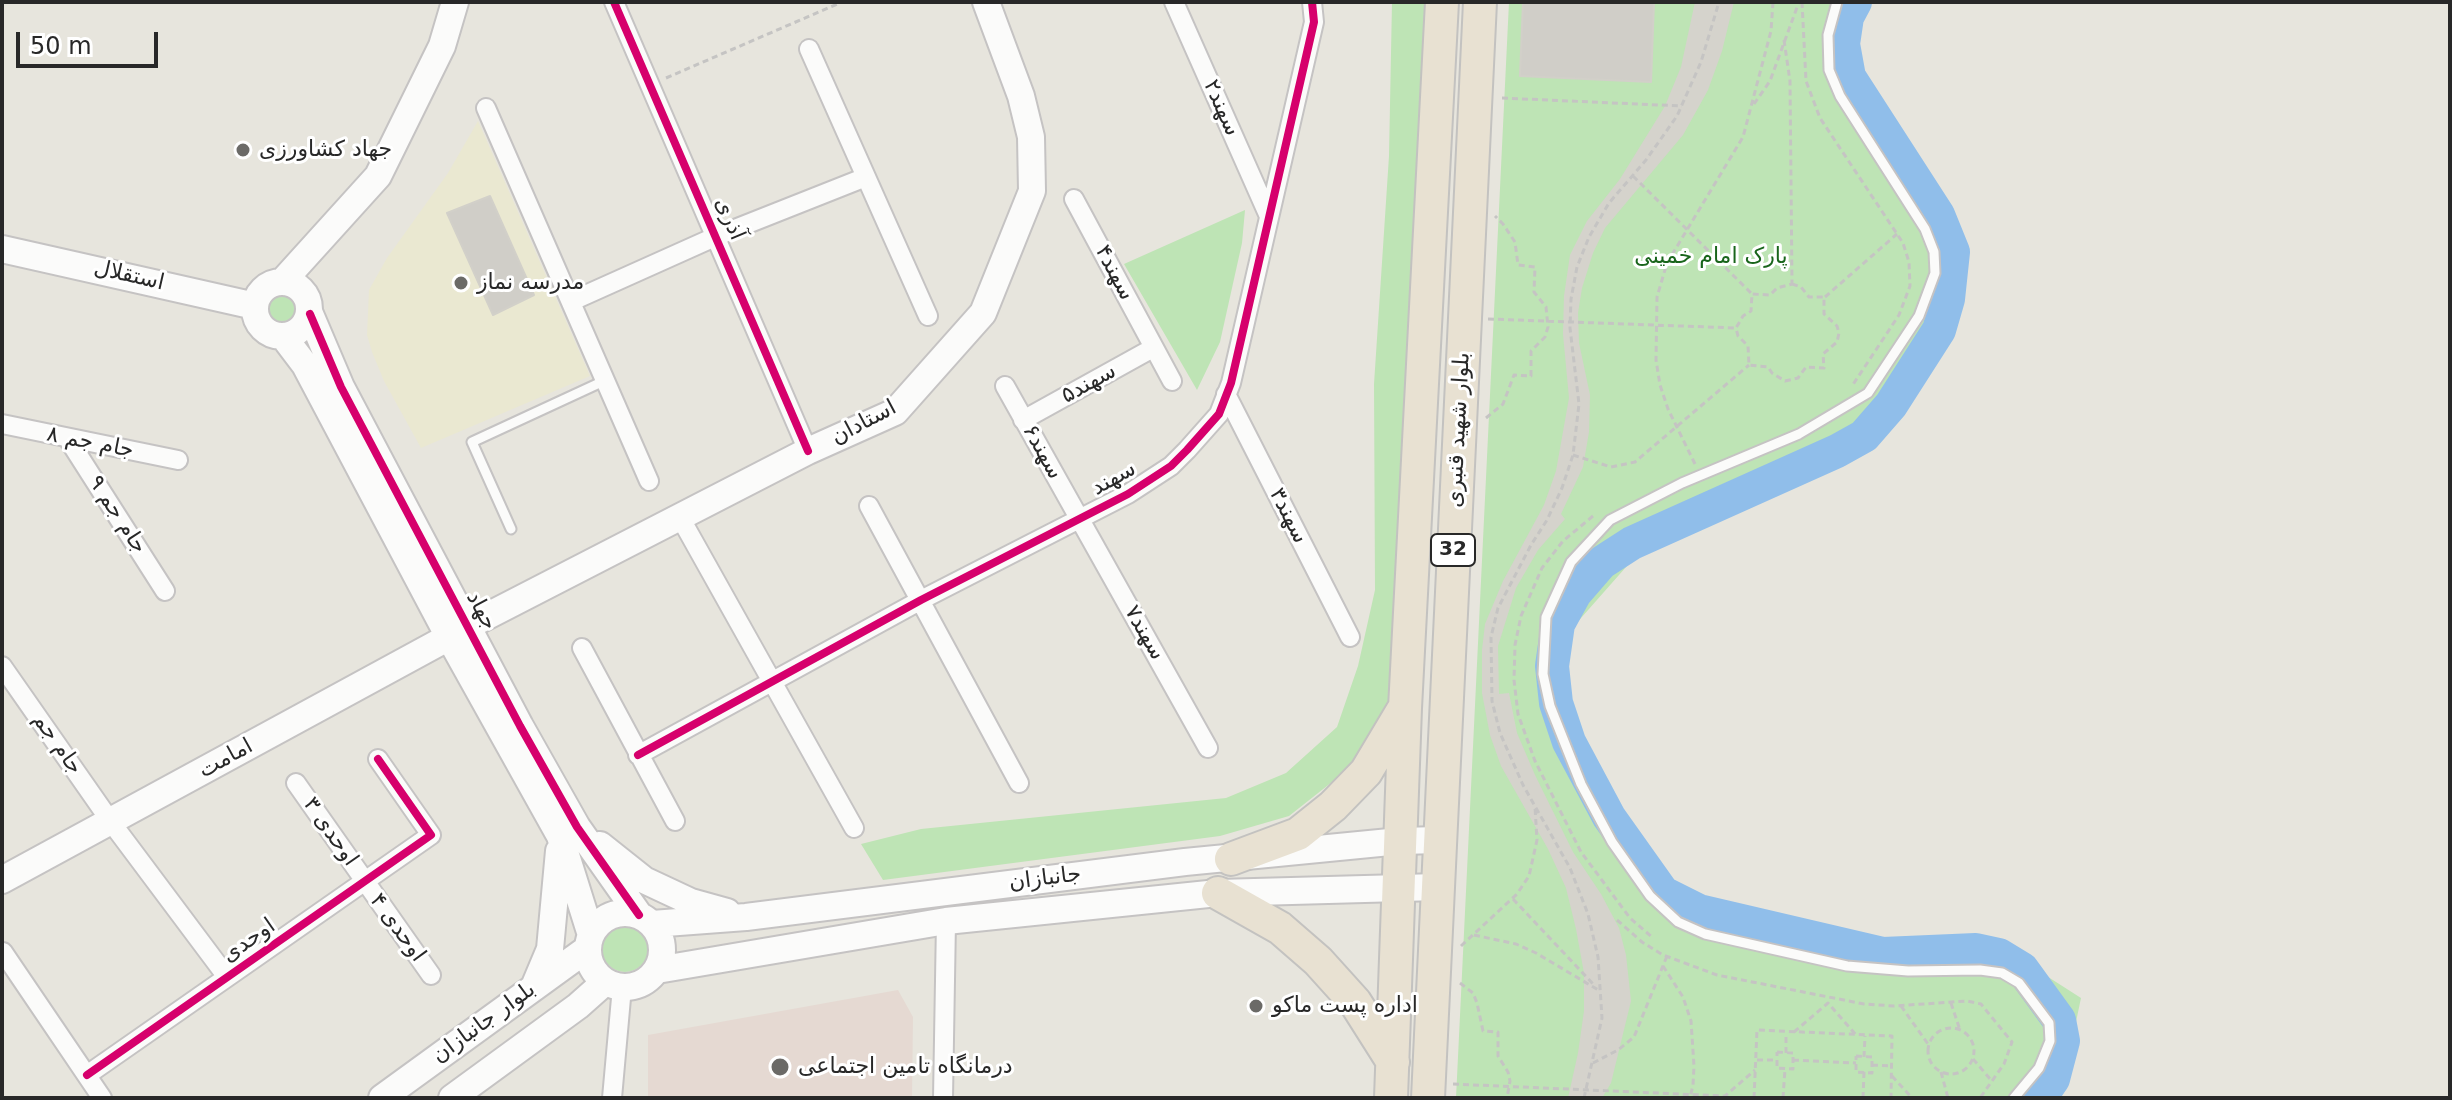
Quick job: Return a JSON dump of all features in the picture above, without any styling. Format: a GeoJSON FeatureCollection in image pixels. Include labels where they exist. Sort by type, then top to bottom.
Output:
{"type":"FeatureCollection","features":[{"type":"Feature","properties":{"kind":"highway","name":"بلوار شهید قنبری"},"geometry":{"type":"LineString","coordinates":[[1391,1098],[1405,708],[1442,2]]}},
{"type":"Feature","properties":{"kind":"highway","name":"بلوار شهید قنبری"},"geometry":{"type":"LineString","coordinates":[[1438,1091],[1439,840],[1480,2]]}},
{"type":"Feature","properties":{"kind":"highway"},"geometry":{"type":"LineString","coordinates":[[1231,859],[1298,834],[1333,806],[1366,772],[1405,708]]}},
{"type":"Feature","properties":{"kind":"highway"},"geometry":{"type":"LineString","coordinates":[[1218,893],[1280,928],[1318,961],[1355,1002],[1393,1062]]}},
{"type":"Feature","properties":{"kind":"main road"},"geometry":{"type":"LineString","coordinates":[[283,281],[378,176],[442,46],[455,2]]}},
{"type":"Feature","properties":{"kind":"main road","name":"استادان"},"geometry":{"type":"LineString","coordinates":[[459,632],[808,451],[895,412],[983,313],[1032,191],[1031,137],[1021,96],[986,2]]}},
{"type":"Feature","properties":{"kind":"main road","name":"استقلال"},"geometry":{"type":"LineString","coordinates":[[2,249],[255,306]]}},
{"type":"Feature","properties":{"kind":"main road"},"geometry":{"type":"LineString","coordinates":[[283,281],[300,288],[306,295],[310,314],[300,330],[283,336],[274,335],[259,324],[255,306],[261,291],[275,282],[283,281]]}},
{"type":"Feature","properties":{"kind":"main road","name":"جهاد"},"geometry":{"type":"LineString","coordinates":[[310,314],[459,632]]}},
{"type":"Feature","properties":{"kind":"main road","name":"جهاد"},"geometry":{"type":"LineString","coordinates":[[283,336],[305,365],[569,831],[646,919]]}},
{"type":"Feature","properties":{"kind":"main road","name":"امامت"},"geometry":{"type":"LineString","coordinates":[[2,880],[459,632]]}},
{"type":"Feature","properties":{"kind":"main road"},"geometry":{"type":"LineString","coordinates":[[534,987],[550,949],[569,831],[644,880],[691,902],[746,917]]}},
{"type":"Feature","properties":{"kind":"main road","name":"جهاد"},"geometry":{"type":"LineString","coordinates":[[569,831],[589,942]]}},
{"type":"Feature","properties":{"kind":"main road","name":"جانبازان"},"geometry":{"type":"LineString","coordinates":[[646,919],[746,917],[1185,862],[1439,840]]}},
{"type":"Feature","properties":{"kind":"main road"},"geometry":{"type":"LineString","coordinates":[[1184,897],[1196,883],[1194,874],[1185,862]]}},
{"type":"Feature","properties":{"kind":"main road","name":"جانبازان"},"geometry":{"type":"LineString","coordinates":[[657,970],[946,921],[1218,893],[1438,887]]}},
{"type":"Feature","properties":{"kind":"main road"},"geometry":{"type":"LineString","coordinates":[[630,912],[646,919],[662,941],[661,961],[648,980],[636,986],[614,985],[596,973],[590,962],[589,942],[602,920],[630,912]]}},
{"type":"Feature","properties":{"kind":"main road","name":"بلوار جانبازان"},"geometry":{"type":"LineString","coordinates":[[382,1098],[534,987],[589,942]]}},
{"type":"Feature","properties":{"kind":"main road","name":"بلوار جانبازان"},"geometry":{"type":"LineString","coordinates":[[452,1098],[578,1006],[614,985]]}},
{"type":"Feature","properties":{"kind":"street","name":"آذری"},"geometry":{"type":"LineString","coordinates":[[614,2],[808,451]]}},
{"type":"Feature","properties":{"kind":"street","name":"سهند۲"},"geometry":{"type":"LineString","coordinates":[[1174,2],[1268,214]]}},
{"type":"Feature","properties":{"kind":"street","name":"سهند"},"geometry":{"type":"LineString","coordinates":[[638,755],[921,600],[1128,494],[1171,466],[1219,414],[1314,22],[1312,2]]}},
{"type":"Feature","properties":{"kind":"street"},"geometry":{"type":"LineString","coordinates":[[809,49],[928,316]]}},
{"type":"Feature","properties":{"kind":"street"},"geometry":{"type":"LineString","coordinates":[[486,108],[649,481]]}},
{"type":"Feature","properties":{"kind":"street"},"geometry":{"type":"LineString","coordinates":[[572,301],[717,236],[866,177]]}},
{"type":"Feature","properties":{"kind":"street","name":"سهند۴"},"geometry":{"type":"LineString","coordinates":[[1074,199],[1172,381]]}},
{"type":"Feature","properties":{"kind":"street","name":"سهند۵"},"geometry":{"type":"LineString","coordinates":[[1023,420],[1153,348]]}},
{"type":"Feature","properties":{"kind":"street","name":"سهند۶"},"geometry":{"type":"LineString","coordinates":[[1005,386],[1079,518]]}},
{"type":"Feature","properties":{"kind":"street","name":"سهند۳"},"geometry":{"type":"LineString","coordinates":[[1226,394],[1350,637]]}},
{"type":"Feature","properties":{"kind":"street","name":"جام جم ۸"},"geometry":{"type":"LineString","coordinates":[[2,424],[178,460]]}},
{"type":"Feature","properties":{"kind":"street","name":"جام جم ۹"},"geometry":{"type":"LineString","coordinates":[[68,439],[165,591]]}},
{"type":"Feature","properties":{"kind":"street"},"geometry":{"type":"LineString","coordinates":[[869,506],[1019,783]]}},
{"type":"Feature","properties":{"kind":"street","name":"سهند۷"},"geometry":{"type":"LineString","coordinates":[[1079,518],[1208,748]]}},
{"type":"Feature","properties":{"kind":"street"},"geometry":{"type":"LineString","coordinates":[[681,519],[854,828]]}},
{"type":"Feature","properties":{"kind":"street"},"geometry":{"type":"LineString","coordinates":[[582,648],[675,821]]}},
{"type":"Feature","properties":{"kind":"street","name":"جام جم"},"geometry":{"type":"LineString","coordinates":[[2,666],[111,822]]}},
{"type":"Feature","properties":{"kind":"street","name":"اوحدی"},"geometry":{"type":"LineString","coordinates":[[87,1075],[431,835],[378,759]]}},
{"type":"Feature","properties":{"kind":"street","name":"اوحدی ۳"},"geometry":{"type":"LineString","coordinates":[[296,783],[364,882]]}},
{"type":"Feature","properties":{"kind":"street","name":"اوحدی"},"geometry":{"type":"LineString","coordinates":[[111,822],[227,977]]}},
{"type":"Feature","properties":{"kind":"street","name":"اوحدی ۴"},"geometry":{"type":"LineString","coordinates":[[364,882],[431,975]]}},
{"type":"Feature","properties":{"kind":"street"},"geometry":{"type":"LineString","coordinates":[[943,1098],[946,921]]}},
{"type":"Feature","properties":{"kind":"street"},"geometry":{"type":"LineString","coordinates":[[3,952],[102,1098]]}},
{"type":"Feature","properties":{"kind":"street"},"geometry":{"type":"LineString","coordinates":[[612,1098],[614,985]]}},
{"type":"Feature","properties":{"kind":"lane"},"geometry":{"type":"LineString","coordinates":[[1837,2],[1828,35],[1829,70],[1840,96],[1925,229],[1934,252],[1935,273],[1919,316],[1868,393],[1799,434],[1682,483],[1610,520],[1571,562],[1546,617],[1543,674],[1550,706],[1581,784],[1612,842],[1650,896],[1678,922],[1705,934],[1847,966],[2002,973],[2019,983],[2049,1023],[2050,1041],[2039,1068],[2014,1098]]}},
{"type":"Feature","properties":{"kind":"lane"},"geometry":{"type":"LineString","coordinates":[[511,529],[472,442],[606,380]]}},
{"type":"Feature","properties":{"kind":"path"},"geometry":{"type":"LineString","coordinates":[[651,85],[842,2]]}},
{"type":"Feature","properties":{"kind":"path"},"geometry":{"type":"LineString","coordinates":[[1696,466],[1660,385],[1656,360],[1657,297],[1667,263],[1736,149],[1752,107],[1771,31],[1773,2]]}},
{"type":"Feature","properties":{"kind":"path"},"geometry":{"type":"LineString","coordinates":[[1752,107],[1770,81],[1799,2]]}},
{"type":"Feature","properties":{"kind":"path"},"geometry":{"type":"LineString","coordinates":[[1784,40],[1790,81],[1792,284]]}},
{"type":"Feature","properties":{"kind":"path"},"geometry":{"type":"LineString","coordinates":[[1476,97],[1682,106]]}},
{"type":"Feature","properties":{"kind":"path"},"geometry":{"type":"LineString","coordinates":[[1633,176],[1752,294],[1770,295],[1777,288],[1792,284],[1801,287],[1809,297],[1824,297],[1897,234]]}},
{"type":"Feature","properties":{"kind":"path"},"geometry":{"type":"LineString","coordinates":[[1480,422],[1503,404],[1514,375],[1531,376],[1531,351],[1545,337],[1548,322],[1546,307],[1534,292],[1535,267],[1518,265],[1515,242],[1509,231],[1489,211]]}},
{"type":"Feature","properties":{"kind":"path"},"geometry":{"type":"LineString","coordinates":[[1749,365],[1748,346],[1738,336],[1736,328],[1743,316],[1751,311],[1752,294]]}},
{"type":"Feature","properties":{"kind":"path"},"geometry":{"type":"LineString","coordinates":[[1573,455],[1611,467],[1635,462],[1749,365],[1768,367],[1785,381],[1798,378],[1806,367],[1824,368],[1823,354],[1837,342],[1839,333],[1837,326],[1824,314],[1824,297]]}},
{"type":"Feature","properties":{"kind":"path"},"geometry":{"type":"LineString","coordinates":[[1484,319],[1736,328]]}},
{"type":"Feature","properties":{"kind":"path"},"geometry":{"type":"LineString","coordinates":[[1455,951],[1513,899],[1529,876],[1535,857],[1535,805]]}},
{"type":"Feature","properties":{"kind":"path"},"geometry":{"type":"LineString","coordinates":[[1474,935],[1516,944],[1600,991],[1513,899]]}},
{"type":"Feature","properties":{"kind":"path"},"geometry":{"type":"LineString","coordinates":[[1617,920],[1642,942],[1667,956],[1717,975],[1864,1004],[1901,1006],[1967,1001],[1981,1004],[2012,1042],[2004,1064],[1980,1098]]}},
{"type":"Feature","properties":{"kind":"path"},"geometry":{"type":"LineString","coordinates":[[1593,1063],[1618,1050],[1634,1037],[1667,956]]}},
{"type":"Feature","properties":{"kind":"path"},"geometry":{"type":"LineString","coordinates":[[1663,966],[1683,997],[1691,1021],[1694,1044],[1690,1096]]}},
{"type":"Feature","properties":{"kind":"path"},"geometry":{"type":"LineString","coordinates":[[1453,979],[1473,993],[1483,1031],[1498,1032],[1498,1056],[1508,1072],[1507,1098]]}},
{"type":"Feature","properties":{"kind":"path"},"geometry":{"type":"LineString","coordinates":[[1794,1032],[1828,1003],[1829,997]]}},
{"type":"Feature","properties":{"kind":"path"},"geometry":{"type":"LineString","coordinates":[[1828,1003],[1856,1035]]}},
{"type":"Feature","properties":{"kind":"path"},"geometry":{"type":"LineString","coordinates":[[1951,1003],[1960,1030]]}},
{"type":"Feature","properties":{"kind":"path"},"geometry":{"type":"LineString","coordinates":[[1901,1006],[1928,1044],[1930,1062],[1941,1072],[1963,1071],[1973,1059]]}},
{"type":"Feature","properties":{"kind":"path"},"geometry":{"type":"LineString","coordinates":[[1928,1044],[1940,1030],[1948,1027],[1960,1030],[1969,1036],[1973,1043],[1973,1059],[1992,1082]]}},
{"type":"Feature","properties":{"kind":"path"},"geometry":{"type":"LineString","coordinates":[[1754,1098],[1757,1030],[1892,1036],[1891,1098]]}},
{"type":"Feature","properties":{"kind":"path"},"geometry":{"type":"LineString","coordinates":[[1786,1031],[1786,1053]]}},
{"type":"Feature","properties":{"kind":"path"},"geometry":{"type":"LineString","coordinates":[[1864,1057],[1865,1035]]}},
{"type":"Feature","properties":{"kind":"path"},"geometry":{"type":"LineString","coordinates":[[1777,1052],[1793,1053],[1793,1069],[1777,1068],[1777,1060],[1777,1052]]}},
{"type":"Feature","properties":{"kind":"path"},"geometry":{"type":"LineString","coordinates":[[1856,1056],[1872,1057],[1872,1073],[1856,1072],[1856,1063],[1856,1056]]}},
{"type":"Feature","properties":{"kind":"path"},"geometry":{"type":"LineString","coordinates":[[1756,1059],[1777,1060]]}},
{"type":"Feature","properties":{"kind":"path"},"geometry":{"type":"LineString","coordinates":[[1793,1060],[1856,1063]]}},
{"type":"Feature","properties":{"kind":"path"},"geometry":{"type":"LineString","coordinates":[[1872,1065],[1892,1066]]}},
{"type":"Feature","properties":{"kind":"path"},"geometry":{"type":"LineString","coordinates":[[1783,1098],[1785,1069]]}},
{"type":"Feature","properties":{"kind":"path"},"geometry":{"type":"LineString","coordinates":[[1438,1091],[1509,1087],[1726,1097],[1755,1070]]}},
{"type":"Feature","properties":{"kind":"path"},"geometry":{"type":"LineString","coordinates":[[1863,1098],[1864,1072]]}},
{"type":"Feature","properties":{"kind":"path"},"geometry":{"type":"LineString","coordinates":[[1941,1072],[1948,1098]]}},
{"type":"Feature","properties":{"kind":"path"},"geometry":{"type":"LineString","coordinates":[[1892,1076],[1912,1098]]}},
{"type":"Feature","properties":{"kind":"shaded area"},"geometry":{"type":"Polygon","coordinates":[[[1695,2],[1734,2],[1722,51],[1708,90],[1683,135],[1605,228],[1593,253],[1578,313],[1579,343],[1590,395],[1589,432],[1583,467],[1561,514],[1565,519],[1538,550],[1516,588],[1498,646],[1499,694],[1509,693],[1517,733],[1535,775],[1573,852],[1619,928],[1626,955],[1631,1001],[1611,1083],[1602,1098],[1568,1098],[1584,1011],[1584,973],[1566,888],[1548,849],[1501,766],[1490,735],[1482,693],[1485,624],[1503,581],[1544,505],[1556,471],[1569,398],[1563,334],[1570,255],[1587,221],[1620,179],[1665,106],[1681,67],[1695,2]]]}},
{"type":"Feature","properties":{"kind":"shaded area","name":"مدرسه نماز"},"geometry":{"type":"Polygon","coordinates":[[[478,121],[590,376],[421,448],[384,381],[372,352],[367,335],[369,290],[387,258],[448,173],[478,121]]]}},
{"type":"Feature","properties":{"kind":"shaded area","name":"درمانگاه تامین اجتماعی"},"geometry":{"type":"Polygon","coordinates":[[[898,990],[913,1017],[912,1098],[648,1098],[648,1035],[898,990]]]}},
{"type":"Feature","properties":{"kind":"green space"},"geometry":{"type":"Polygon","coordinates":[[[1392,2],[1428,2],[1394,685],[1384,715],[1351,767],[1289,816],[1220,836],[883,880],[861,844],[921,829],[1226,798],[1286,773],[1337,727],[1358,666],[1375,590],[1374,384],[1389,156],[1392,2]]]}},
{"type":"Feature","properties":{"kind":"green space","name":"پارک امام خمینی"},"geometry":{"type":"Polygon","coordinates":[[[1509,2],[1860,2],[1840,44],[1956,266],[1919,341],[1860,426],[1718,492],[1649,541],[1551,652],[1595,805],[1636,873],[1778,926],[1887,947],[2031,966],[2081,998],[2060,1098],[1456,1098],[1509,2]]]}},
{"type":"Feature","properties":{"kind":"green space"},"geometry":{"type":"Polygon","coordinates":[[[1245,210],[1242,243],[1220,342],[1197,390],[1124,264],[1245,210]]]}},
{"type":"Feature","properties":{"kind":"green space"},"geometry":{"type":"Polygon","coordinates":[[[283,288],[299,294],[305,310],[299,326],[283,332],[267,326],[261,310],[267,294],[283,288]]]}},
{"type":"Feature","properties":{"kind":"green space"},"geometry":{"type":"Polygon","coordinates":[[[625,926],[641,933],[648,949],[641,965],[625,972],[609,965],[602,949],[609,933],[625,926]]]}},
{"type":"Feature","properties":{"kind":"building"},"geometry":{"type":"Polygon","coordinates":[[[1523,2],[1654,2],[1651,82],[1520,76],[1523,2]]]}},
{"type":"Feature","properties":{"kind":"building"},"geometry":{"type":"Polygon","coordinates":[[[490,196],[534,295],[493,315],[447,213],[490,196]]]}},
{"type":"Feature","properties":{"kind":"waterway"},"geometry":{"type":"LineString","coordinates":[[1855,2],[1847,17],[1843,44],[1849,77],[1938,215],[1953,252],[1948,299],[1939,330],[1891,405],[1864,436],[1632,543],[1601,563],[1575,593],[1558,624],[1552,666],[1556,703],[1569,742],[1609,817],[1663,893],[1699,911],[1883,954],[1976,950],[1999,955],[2022,969],[2059,1020],[2063,1041],[2053,1079],[2040,1098]]}},
{"type":"Feature","properties":{"kind":"cycle path"},"geometry":{"type":"LineString","coordinates":[[614,2],[808,451]]}},
{"type":"Feature","properties":{"kind":"cycle path"},"geometry":{"type":"LineString","coordinates":[[638,755],[921,600],[1128,494],[1171,466],[1187,450],[1219,414],[1231,383],[1314,22],[1312,2]]}},
{"type":"Feature","properties":{"kind":"cycle path"},"geometry":{"type":"LineString","coordinates":[[310,314],[341,387],[520,726],[577,827],[639,915]]}},
{"type":"Feature","properties":{"kind":"cycle path"},"geometry":{"type":"LineString","coordinates":[[87,1075],[431,835],[378,759]]}},
{"type":"Feature","properties":{"kind":"place","name":"جهاد کشاورزی"},"geometry":{"type":"Point","coordinates":[243,150]}},
{"type":"Feature","properties":{"kind":"place","name":"مدرسه نماز"},"geometry":{"type":"Point","coordinates":[461,283]}},
{"type":"Feature","properties":{"kind":"place","name":"اداره پست ماکو"},"geometry":{"type":"Point","coordinates":[1256,1006]}},
{"type":"Feature","properties":{"kind":"place","name":"درمانگاه تامین اجتماعی"},"geometry":{"type":"Point","coordinates":[780,1067]}}]}
